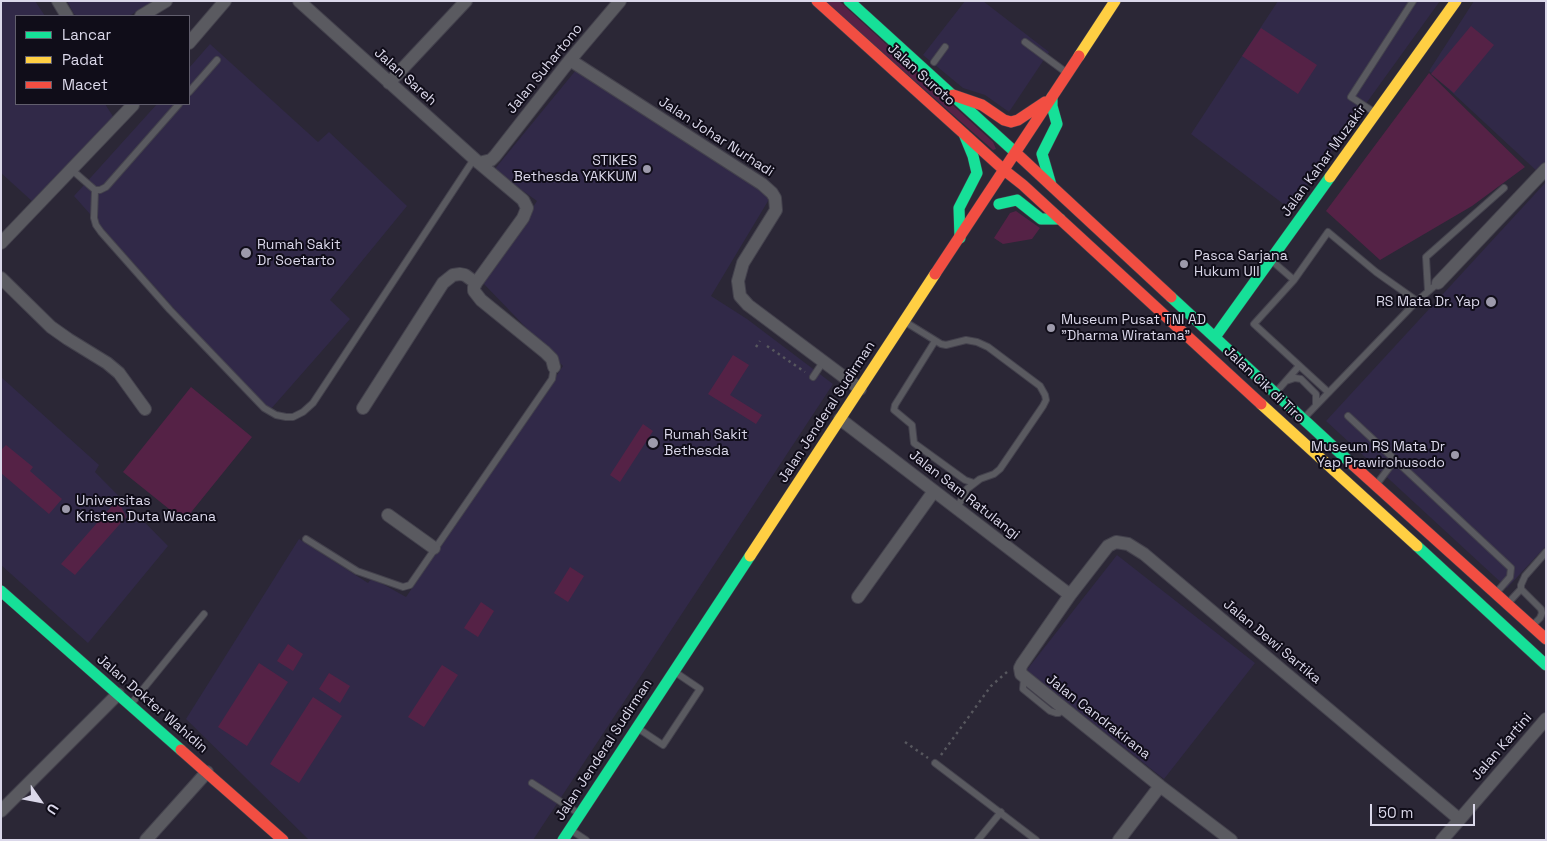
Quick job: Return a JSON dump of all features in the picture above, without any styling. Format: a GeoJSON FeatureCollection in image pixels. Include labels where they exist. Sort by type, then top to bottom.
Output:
{"type":"FeatureCollection","features":[{"type":"Feature","properties":{"kind":"main road","name":"Jalan Suroto"},"geometry":{"type":"LineString","coordinates":[[817,1],[1004,170]]}},
{"type":"Feature","properties":{"kind":"main road","name":"Jalan Suroto"},"geometry":{"type":"LineString","coordinates":[[849,1],[1016,152]]}},
{"type":"Feature","properties":{"kind":"main road","name":"Jalan Jenderal Sudirman"},"geometry":{"type":"LineString","coordinates":[[563,840],[1115,1]]}},
{"type":"Feature","properties":{"kind":"main road","name":"Jalan Kahar Muzakir"},"geometry":{"type":"LineString","coordinates":[[1204,351],[1377,114],[1456,1]]}},
{"type":"Feature","properties":{"kind":"main road"},"geometry":{"type":"LineString","coordinates":[[953,95],[982,105],[1004,120],[1011,122],[1018,120],[1052,97]]}},
{"type":"Feature","properties":{"kind":"main road"},"geometry":{"type":"LineString","coordinates":[[1051,186],[1042,154],[1057,124],[1052,106],[1052,97]]}},
{"type":"Feature","properties":{"kind":"main road"},"geometry":{"type":"LineString","coordinates":[[960,238],[960,208],[977,173],[973,156],[964,134]]}},
{"type":"Feature","properties":{"kind":"main road","name":"Jalan Cik di Tiro"},"geometry":{"type":"LineString","coordinates":[[1016,152],[1304,419],[1546,639]]}},
{"type":"Feature","properties":{"kind":"main road","name":"Jalan Cik di Tiro"},"geometry":{"type":"LineString","coordinates":[[1004,170],[1060,219],[1546,665]]}},
{"type":"Feature","properties":{"kind":"main road"},"geometry":{"type":"LineString","coordinates":[[999,204],[1017,200],[1041,219],[1060,219]]}},
{"type":"Feature","properties":{"kind":"main road","name":"Jalan Dokter Wahidin"},"geometry":{"type":"LineString","coordinates":[[1,591],[283,840]]}},
{"type":"Feature","properties":{"kind":"street"},"geometry":{"type":"LineString","coordinates":[[58,1],[67,15]]}},
{"type":"Feature","properties":{"kind":"street"},"geometry":{"type":"LineString","coordinates":[[143,15],[166,1]]}},
{"type":"Feature","properties":{"kind":"street"},"geometry":{"type":"LineString","coordinates":[[190,42],[225,1]]}},
{"type":"Feature","properties":{"kind":"street","name":"Jalan Sareh"},"geometry":{"type":"LineString","coordinates":[[299,1],[389,83],[523,200],[527,208],[523,218],[476,283]]}},
{"type":"Feature","properties":{"kind":"street"},"geometry":{"type":"LineString","coordinates":[[389,83],[466,1]]}},
{"type":"Feature","properties":{"kind":"street","name":"Jalan Suhartono"},"geometry":{"type":"LineString","coordinates":[[477,161],[491,160],[495,156],[570,60],[620,1]]}},
{"type":"Feature","properties":{"kind":"street","name":"Jalan Johar Nurhadi"},"geometry":{"type":"LineString","coordinates":[[570,60],[762,184],[772,193],[775,198],[776,210],[743,263],[739,274],[739,291],[748,305],[860,389]]}},
{"type":"Feature","properties":{"kind":"street"},"geometry":{"type":"LineString","coordinates":[[1,243],[72,170],[131,105]]}},
{"type":"Feature","properties":{"kind":"street"},"geometry":{"type":"LineString","coordinates":[[1433,287],[1546,169]]}},
{"type":"Feature","properties":{"kind":"street"},"geometry":{"type":"LineString","coordinates":[[363,408],[443,283],[453,275],[466,275],[476,283],[474,291],[481,300],[545,352],[552,359],[554,367]]}},
{"type":"Feature","properties":{"kind":"street"},"geometry":{"type":"LineString","coordinates":[[1,278],[51,327],[107,363],[119,373],[145,409]]}},
{"type":"Feature","properties":{"kind":"street","name":"Jalan Sam Ratulangi"},"geometry":{"type":"LineString","coordinates":[[840,419],[1070,595]]}},
{"type":"Feature","properties":{"kind":"street"},"geometry":{"type":"LineString","coordinates":[[858,597],[934,491]]}},
{"type":"Feature","properties":{"kind":"street"},"geometry":{"type":"LineString","coordinates":[[388,515],[434,548]]}},
{"type":"Feature","properties":{"kind":"street","name":"Jalan Dewi Sartika"},"geometry":{"type":"LineString","coordinates":[[1070,595],[1108,546],[1116,542],[1135,547],[1459,819]]}},
{"type":"Feature","properties":{"kind":"street"},"geometry":{"type":"LineString","coordinates":[[1022,673],[1070,595]]}},
{"type":"Feature","properties":{"kind":"street","name":"Jalan Candrakirana"},"geometry":{"type":"LineString","coordinates":[[1022,673],[1160,786],[1231,840]]}},
{"type":"Feature","properties":{"kind":"street"},"geometry":{"type":"LineString","coordinates":[[1,812],[118,694]]}},
{"type":"Feature","properties":{"kind":"street","name":"Jalan Kartini"},"geometry":{"type":"LineString","coordinates":[[1442,840],[1546,718]]}},
{"type":"Feature","properties":{"kind":"street"},"geometry":{"type":"LineString","coordinates":[[146,840],[207,772]]}},
{"type":"Feature","properties":{"kind":"street"},"geometry":{"type":"LineString","coordinates":[[1119,840],[1160,786]]}},
{"type":"Feature","properties":{"kind":"lane"},"geometry":{"type":"LineString","coordinates":[[1377,114],[1351,97],[1413,1]]}},
{"type":"Feature","properties":{"kind":"lane"},"geometry":{"type":"LineString","coordinates":[[1025,42],[1068,74]]}},
{"type":"Feature","properties":{"kind":"lane"},"geometry":{"type":"LineString","coordinates":[[934,62],[945,46]]}},
{"type":"Feature","properties":{"kind":"lane"},"geometry":{"type":"LineString","coordinates":[[190,91],[217,60]]}},
{"type":"Feature","properties":{"kind":"lane"},"geometry":{"type":"LineString","coordinates":[[72,170],[95,190],[100,190],[110,183],[178,105]]}},
{"type":"Feature","properties":{"kind":"lane"},"geometry":{"type":"LineString","coordinates":[[95,190],[94,218],[96,225],[170,310],[264,408],[276,415],[293,417],[303,412],[313,402],[477,161]]}},
{"type":"Feature","properties":{"kind":"lane"},"geometry":{"type":"LineString","coordinates":[[1304,419],[1328,392],[1433,287],[1426,256],[1504,188]]}},
{"type":"Feature","properties":{"kind":"lane"},"geometry":{"type":"LineString","coordinates":[[1328,392],[1254,324],[1294,280],[1328,232],[1376,272],[1418,301]]}},
{"type":"Feature","properties":{"kind":"lane"},"geometry":{"type":"LineString","coordinates":[[1271,260],[1294,280]]}},
{"type":"Feature","properties":{"kind":"lane"},"geometry":{"type":"LineString","coordinates":[[905,321],[935,342],[946,345],[966,340],[988,347],[1040,386],[1045,395],[1046,400],[1043,406],[1000,469],[994,474],[980,479],[967,489],[957,508]]}},
{"type":"Feature","properties":{"kind":"lane"},"geometry":{"type":"LineString","coordinates":[[935,342],[895,405],[894,410],[912,425],[914,443],[965,480],[974,483]]}},
{"type":"Feature","properties":{"kind":"lane"},"geometry":{"type":"LineString","coordinates":[[813,377],[823,362]]}},
{"type":"Feature","properties":{"kind":"lane"},"geometry":{"type":"LineString","coordinates":[[1276,392],[1299,366]]}},
{"type":"Feature","properties":{"kind":"lane"},"geometry":{"type":"LineString","coordinates":[[306,539],[343,564],[357,571],[402,587],[410,585],[552,379],[554,367]]}},
{"type":"Feature","properties":{"kind":"lane"},"geometry":{"type":"LineString","coordinates":[[1286,380],[1294,378],[1301,380],[1316,394],[1316,405]]}},
{"type":"Feature","properties":{"kind":"lane"},"geometry":{"type":"LineString","coordinates":[[1348,416],[1511,568],[1510,577],[1495,594]]}},
{"type":"Feature","properties":{"kind":"lane"},"geometry":{"type":"LineString","coordinates":[[1364,498],[1395,460]]}},
{"type":"Feature","properties":{"kind":"lane"},"geometry":{"type":"LineString","coordinates":[[1507,604],[1521,589],[1525,576],[1546,552]]}},
{"type":"Feature","properties":{"kind":"lane"},"geometry":{"type":"LineString","coordinates":[[1521,589],[1541,609],[1540,618],[1532,627]]}},
{"type":"Feature","properties":{"kind":"lane"},"geometry":{"type":"LineString","coordinates":[[130,705],[204,614]]}},
{"type":"Feature","properties":{"kind":"lane"},"geometry":{"type":"LineString","coordinates":[[636,728],[663,745],[700,689],[674,672]]}},
{"type":"Feature","properties":{"kind":"lane"},"geometry":{"type":"LineString","coordinates":[[935,763],[1036,840]]}},
{"type":"Feature","properties":{"kind":"lane"},"geometry":{"type":"LineString","coordinates":[[532,783],[580,814]]}},
{"type":"Feature","properties":{"kind":"lane"},"geometry":{"type":"LineString","coordinates":[[978,840],[1001,812]]}},
{"type":"Feature","properties":{"kind":"lane"},"geometry":{"type":"LineString","coordinates":[[570,829],[586,840]]}},
{"type":"Feature","properties":{"kind":"path"},"geometry":{"type":"LineString","coordinates":[[756,347],[760,341]]}},
{"type":"Feature","properties":{"kind":"path"},"geometry":{"type":"LineString","coordinates":[[767,346],[813,377]]}},
{"type":"Feature","properties":{"kind":"path"},"geometry":{"type":"LineString","coordinates":[[905,742],[935,763],[992,686],[1007,672],[1022,673]]}},
{"type":"Feature","properties":{"kind":"shaded area"},"geometry":{"type":"Polygon","coordinates":[[[3,1],[35,1],[44,15],[15,15],[15,105],[106,105],[116,121],[33,202],[1,173],[1,3],[3,1]]]}},
{"type":"Feature","properties":{"kind":"shaded area"},"geometry":{"type":"Polygon","coordinates":[[[67,1],[155,1],[131,15],[74,14],[67,1]]]}},
{"type":"Feature","properties":{"kind":"shaded area"},"geometry":{"type":"Polygon","coordinates":[[[824,1],[839,1],[993,142],[996,149],[993,150],[824,1]]]}},
{"type":"Feature","properties":{"kind":"shaded area"},"geometry":{"type":"Polygon","coordinates":[[[965,1],[983,1],[1049,52],[1009,112],[985,95],[963,88],[923,55],[965,1]]]}},
{"type":"Feature","properties":{"kind":"shaded area"},"geometry":{"type":"Polygon","coordinates":[[[1278,1],[1440,1],[1290,209],[1191,134],[1278,1]]]}},
{"type":"Feature","properties":{"kind":"shaded area"},"geometry":{"type":"Polygon","coordinates":[[[1474,1],[1546,1],[1546,167],[1540,174],[1429,71],[1474,1]]]}},
{"type":"Feature","properties":{"kind":"shaded area"},"geometry":{"type":"Polygon","coordinates":[[[1471,26],[1494,45],[1454,93],[1431,74],[1471,26]]]}},
{"type":"Feature","properties":{"kind":"shaded area"},"geometry":{"type":"Polygon","coordinates":[[[1261,28],[1317,65],[1298,94],[1242,56],[1261,28]]]}},
{"type":"Feature","properties":{"kind":"shaded area","name":"Rumah Sakit Dr Soetarto"},"geometry":{"type":"Polygon","coordinates":[[[210,44],[318,142],[329,132],[407,206],[330,300],[350,319],[270,410],[226,367],[74,196],[156,105],[190,105],[190,67],[210,44]]]}},
{"type":"Feature","properties":{"kind":"shaded area","name":"Rumah Sakit Bethesda"},"geometry":{"type":"Polygon","coordinates":[[[576,70],[771,196],[711,296],[747,319],[833,384],[533,840],[309,840],[186,719],[299,539],[368,583],[372,578],[406,597],[563,366],[483,283],[537,201],[494,170],[576,70]]]}},
{"type":"Feature","properties":{"kind":"shaded area"},"geometry":{"type":"Polygon","coordinates":[[[1429,73],[1525,167],[1472,206],[1380,260],[1326,211],[1429,73]]]}},
{"type":"Feature","properties":{"kind":"shaded area","name":"RS Mata Dr. Yap"},"geometry":{"type":"Polygon","coordinates":[[[1546,182],[1546,546],[1507,588],[1326,421],[1546,182]]]}},
{"type":"Feature","properties":{"kind":"shaded area"},"geometry":{"type":"Polygon","coordinates":[[[1016,211],[1040,228],[1032,239],[1003,244],[994,238],[1010,213],[1016,211]]]}},
{"type":"Feature","properties":{"kind":"shaded area"},"geometry":{"type":"Polygon","coordinates":[[[733,355],[749,365],[730,395],[762,415],[756,424],[708,394],[733,355]]]}},
{"type":"Feature","properties":{"kind":"shaded area","name":"Universitas Kristen Duta Wacana"},"geometry":{"type":"Polygon","coordinates":[[[1,377],[99,465],[95,472],[168,546],[88,643],[1,565],[1,377]]]}},
{"type":"Feature","properties":{"kind":"shaded area"},"geometry":{"type":"Polygon","coordinates":[[[191,387],[252,437],[184,521],[123,472],[191,387]]]}},
{"type":"Feature","properties":{"kind":"shaded area"},"geometry":{"type":"Polygon","coordinates":[[[643,424],[653,431],[620,482],[610,475],[643,424]]]}},
{"type":"Feature","properties":{"kind":"shaded area"},"geometry":{"type":"Polygon","coordinates":[[[6,445],[33,467],[30,471],[62,499],[49,514],[1,473],[1,450],[6,445]]]}},
{"type":"Feature","properties":{"kind":"shaded area"},"geometry":{"type":"Polygon","coordinates":[[[118,499],[126,517],[75,575],[61,564],[118,499]]]}},
{"type":"Feature","properties":{"kind":"shaded area"},"geometry":{"type":"Polygon","coordinates":[[[1117,555],[1255,663],[1164,779],[1026,671],[1117,555]]]}},
{"type":"Feature","properties":{"kind":"shaded area"},"geometry":{"type":"Polygon","coordinates":[[[570,567],[584,576],[568,602],[554,593],[570,567]]]}},
{"type":"Feature","properties":{"kind":"shaded area"},"geometry":{"type":"Polygon","coordinates":[[[481,602],[494,611],[478,637],[464,628],[481,602]]]}},
{"type":"Feature","properties":{"kind":"shaded area"},"geometry":{"type":"Polygon","coordinates":[[[288,644],[303,654],[293,671],[277,661],[288,644]]]}},
{"type":"Feature","properties":{"kind":"shaded area"},"geometry":{"type":"Polygon","coordinates":[[[259,663],[288,682],[247,746],[218,727],[259,663]]]}},
{"type":"Feature","properties":{"kind":"shaded area"},"geometry":{"type":"Polygon","coordinates":[[[442,665],[458,675],[424,727],[408,717],[442,665]]]}},
{"type":"Feature","properties":{"kind":"shaded area"},"geometry":{"type":"Polygon","coordinates":[[[329,673],[350,686],[340,703],[319,689],[329,673]]]}},
{"type":"Feature","properties":{"kind":"shaded area"},"geometry":{"type":"Polygon","coordinates":[[[313,697],[342,716],[299,783],[270,764],[313,697]]]}},
{"type":"Feature","properties":{"kind":"traffic: fast"},"geometry":{"type":"LineString","coordinates":[[849,1],[1016,153]]}},
{"type":"Feature","properties":{"kind":"traffic: fast"},"geometry":{"type":"LineString","coordinates":[[1051,185],[1042,154],[1057,124],[1052,106],[1052,97]]}},
{"type":"Feature","properties":{"kind":"traffic: fast"},"geometry":{"type":"LineString","coordinates":[[960,238],[959,208],[977,173],[973,156],[964,134]]}},
{"type":"Feature","properties":{"kind":"traffic: fast"},"geometry":{"type":"LineString","coordinates":[[1215,337],[1330,177]]}},
{"type":"Feature","properties":{"kind":"traffic: fast"},"geometry":{"type":"LineString","coordinates":[[999,204],[1017,200],[1041,219],[1060,219]]}},
{"type":"Feature","properties":{"kind":"traffic: fast"},"geometry":{"type":"LineString","coordinates":[[1171,297],[1353,465]]}},
{"type":"Feature","properties":{"kind":"traffic: fast"},"geometry":{"type":"LineString","coordinates":[[1417,546],[1546,665]]}},
{"type":"Feature","properties":{"kind":"traffic: fast"},"geometry":{"type":"LineString","coordinates":[[563,840],[750,556]]}},
{"type":"Feature","properties":{"kind":"traffic: fast"},"geometry":{"type":"LineString","coordinates":[[1,591],[181,750]]}},
{"type":"Feature","properties":{"kind":"traffic: slow"},"geometry":{"type":"LineString","coordinates":[[1079,56],[1115,1]]}},
{"type":"Feature","properties":{"kind":"traffic: slow"},"geometry":{"type":"LineString","coordinates":[[1330,177],[1456,1]]}},
{"type":"Feature","properties":{"kind":"traffic: slow"},"geometry":{"type":"LineString","coordinates":[[750,556],[935,274]]}},
{"type":"Feature","properties":{"kind":"traffic: slow"},"geometry":{"type":"LineString","coordinates":[[1261,404],[1417,546]]}},
{"type":"Feature","properties":{"kind":"traffic: jam"},"geometry":{"type":"LineString","coordinates":[[817,1],[1004,170]]}},
{"type":"Feature","properties":{"kind":"traffic: jam"},"geometry":{"type":"LineString","coordinates":[[935,274],[1079,56]]}},
{"type":"Feature","properties":{"kind":"traffic: jam"},"geometry":{"type":"LineString","coordinates":[[953,95],[982,105],[1004,120],[1011,122],[1018,120],[1045,102]]}},
{"type":"Feature","properties":{"kind":"traffic: jam"},"geometry":{"type":"LineString","coordinates":[[1016,153],[1171,297]]}},
{"type":"Feature","properties":{"kind":"traffic: jam"},"geometry":{"type":"LineString","coordinates":[[1004,170],[1023,185],[1261,404]]}},
{"type":"Feature","properties":{"kind":"traffic: jam"},"geometry":{"type":"LineString","coordinates":[[1353,465],[1546,639]]}},
{"type":"Feature","properties":{"kind":"traffic: jam"},"geometry":{"type":"LineString","coordinates":[[181,750],[283,840]]}},
{"type":"Feature","properties":{"kind":"place","name":"STIKES Bethesda YAKKUM"},"geometry":{"type":"Point","coordinates":[647,169]}},
{"type":"Feature","properties":{"kind":"place","name":"Rumah Sakit Dr Soetarto"},"geometry":{"type":"Point","coordinates":[246,253]}},
{"type":"Feature","properties":{"kind":"place","name":"Pasca Sarjana Hukum UII"},"geometry":{"type":"Point","coordinates":[1184,264]}},
{"type":"Feature","properties":{"kind":"place","name":"RS Mata Dr. Yap"},"geometry":{"type":"Point","coordinates":[1491,302]}},
{"type":"Feature","properties":{"kind":"place","name":"Museum Pusat TNI AD \"Dharma Wiratama\""},"geometry":{"type":"Point","coordinates":[1051,328]}},
{"type":"Feature","properties":{"kind":"place","name":"Rumah Sakit Bethesda"},"geometry":{"type":"Point","coordinates":[653,443]}},
{"type":"Feature","properties":{"kind":"place","name":"Museum RS Mata Dr Yap Prawirohusodo"},"geometry":{"type":"Point","coordinates":[1455,455]}},
{"type":"Feature","properties":{"kind":"place","name":"Universitas Kristen Duta Wacana"},"geometry":{"type":"Point","coordinates":[66,509]}}]}
